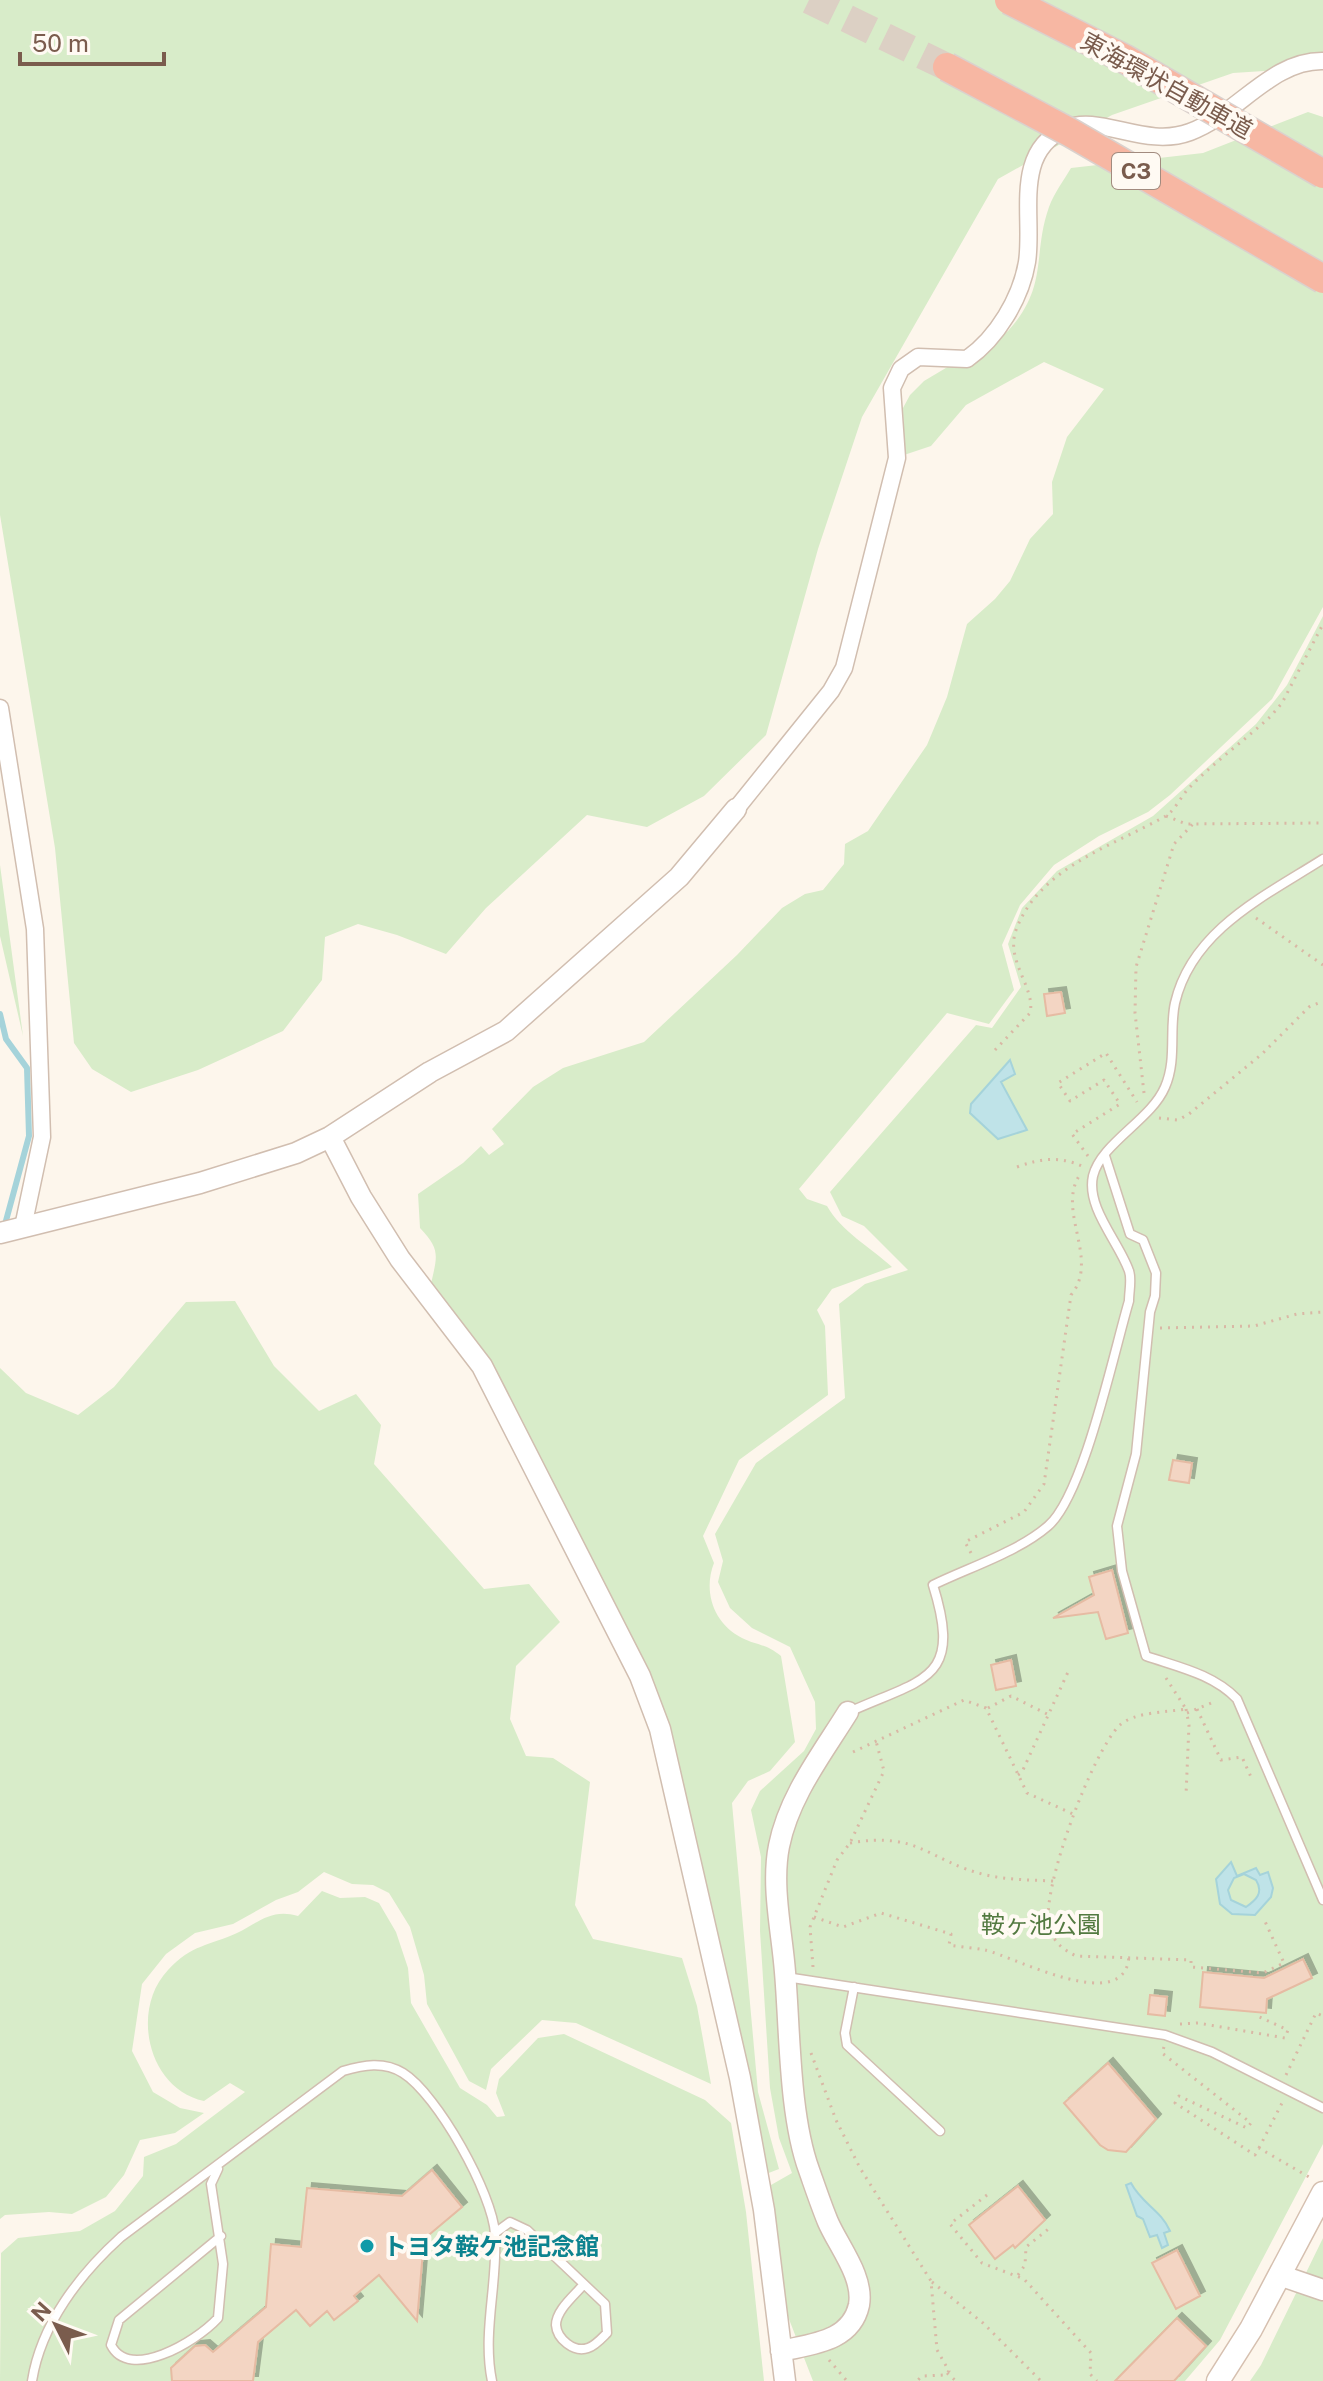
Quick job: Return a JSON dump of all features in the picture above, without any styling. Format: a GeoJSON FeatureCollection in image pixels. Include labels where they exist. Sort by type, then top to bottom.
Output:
{"type":"FeatureCollection","features":[{"type":"Feature","properties":{"kind":"highway","name":"東海環状自動車道"},"geometry":{"type":"LineString","coordinates":[[1009,0],[1125,59],[1323,174]]}},
{"type":"Feature","properties":{"kind":"highway","name":"C3"},"geometry":{"type":"LineString","coordinates":[[947,67],[1071,133],[1323,279]]}},
{"type":"Feature","properties":{"kind":"main road"},"geometry":{"type":"LineString","coordinates":[[1218,2381],[1239,2351],[1279,2275],[1317,2186]]}},
{"type":"Feature","properties":{"kind":"street"},"geometry":{"type":"LineString","coordinates":[[13,1230],[200,1183],[296,1153],[330,1137],[430,1072],[506,1031],[679,877],[831,691],[847,659],[897,458],[899,440],[892,400],[895,379],[918,357],[967,359],[1000,326],[1024,276],[1026,204],[1033,164],[1053,134],[1085,124],[1146,138],[1188,133],[1213,122],[1290,68],[1323,61]]}},
{"type":"Feature","properties":{"kind":"street"},"geometry":{"type":"LineString","coordinates":[[0,708],[35,929],[42,1137],[13,1230]]}},
{"type":"Feature","properties":{"kind":"street"},"geometry":{"type":"LineString","coordinates":[[330,1137],[400,1259],[482,1366],[640,1676],[660,1729],[740,2078],[764,2210],[785,2381]]}},
{"type":"Feature","properties":{"kind":"street"},"geometry":{"type":"LineString","coordinates":[[781,2351],[827,2341],[844,2332],[855,2318],[859,2303],[858,2282],[827,2221],[806,2161],[790,2055],[777,1881],[779,1847],[790,1809],[848,1712]]}},
{"type":"Feature","properties":{"kind":"street"},"geometry":{"type":"LineString","coordinates":[[1279,2275],[1323,2290]]}},
{"type":"Feature","properties":{"kind":"lane"},"geometry":{"type":"LineString","coordinates":[[848,1712],[930,1675],[941,1660],[943,1643],[933,1585],[1048,1526],[1066,1505],[1079,1474],[1129,1301],[1130,1274],[1093,1194],[1095,1172],[1105,1156],[1150,1110],[1166,1086],[1173,1050],[1173,1016],[1178,991],[1213,934],[1243,909],[1323,859]]}},
{"type":"Feature","properties":{"kind":"lane"},"geometry":{"type":"LineString","coordinates":[[1105,1156],[1130,1234],[1143,1240],[1156,1273],[1136,1454],[1117,1526],[1122,1571],[1146,1656],[1202,1675],[1225,1687],[1237,1699],[1323,1900]]}},
{"type":"Feature","properties":{"kind":"lane"},"geometry":{"type":"LineString","coordinates":[[785,1976],[1169,2036],[1212,2052],[1323,2108]]}},
{"type":"Feature","properties":{"kind":"lane"},"geometry":{"type":"LineString","coordinates":[[854,1987],[845,2033],[847,2045],[940,2131]]}},
{"type":"Feature","properties":{"kind":"lane"},"geometry":{"type":"LineString","coordinates":[[32,2381],[46,2337],[66,2299],[93,2262],[121,2237],[343,2071],[360,2065],[403,2073],[443,2118],[486,2193],[495,2233],[488,2348],[492,2381]]}},
{"type":"Feature","properties":{"kind":"lane"},"geometry":{"type":"LineString","coordinates":[[156,2369],[218,2318],[223,2264],[211,2184],[214,2173],[229,2156]]}},
{"type":"Feature","properties":{"kind":"lane"},"geometry":{"type":"LineString","coordinates":[[495,2233],[510,2222],[519,2224],[584,2284],[605,2304],[607,2333],[588,2348],[578,2350],[561,2338],[556,2326],[559,2314],[584,2284]]}},
{"type":"Feature","properties":{"kind":"lane"},"geometry":{"type":"LineString","coordinates":[[131,2371],[115,2356],[111,2345],[119,2320],[221,2236]]}},
{"type":"Feature","properties":{"kind":"path"},"geometry":{"type":"LineString","coordinates":[[995,1050],[1030,1013],[1032,1005],[1018,971],[1013,944],[1025,913],[1054,879],[1080,861],[1166,816],[1189,789],[1282,703],[1323,624]]}},
{"type":"Feature","properties":{"kind":"path"},"geometry":{"type":"LineString","coordinates":[[1166,816],[1193,824],[1323,823]]}},
{"type":"Feature","properties":{"kind":"path"},"geometry":{"type":"LineString","coordinates":[[1150,1110],[1144,1093],[1135,1013],[1136,967],[1174,844],[1193,824]]}},
{"type":"Feature","properties":{"kind":"path"},"geometry":{"type":"LineString","coordinates":[[1243,909],[1323,965]]}},
{"type":"Feature","properties":{"kind":"path"},"geometry":{"type":"LineString","coordinates":[[1095,1172],[1072,1134],[1120,1104],[1104,1080],[1070,1101],[1058,1083],[1106,1053],[1150,1110],[1167,1120],[1189,1114],[1216,1088],[1262,1054],[1309,1007],[1323,1001]]}},
{"type":"Feature","properties":{"kind":"path"},"geometry":{"type":"LineString","coordinates":[[1017,1167],[1035,1160],[1059,1159],[1095,1172]]}},
{"type":"Feature","properties":{"kind":"path"},"geometry":{"type":"LineString","coordinates":[[975,1564],[965,1542],[1024,1512],[1044,1484],[1071,1295],[1082,1275],[1072,1194],[1081,1174],[1095,1172]]}},
{"type":"Feature","properties":{"kind":"path"},"geometry":{"type":"LineString","coordinates":[[1148,1328],[1254,1326],[1297,1314],[1323,1312]]}},
{"type":"Feature","properties":{"kind":"path"},"geometry":{"type":"LineString","coordinates":[[1161,1661],[1163,1673],[1186,1711],[1186,1795]]}},
{"type":"Feature","properties":{"kind":"path"},"geometry":{"type":"LineString","coordinates":[[1018,1775],[1068,1672]]}},
{"type":"Feature","properties":{"kind":"path"},"geometry":{"type":"LineString","coordinates":[[986,1708],[1011,1696],[1049,1715]]}},
{"type":"Feature","properties":{"kind":"path"},"geometry":{"type":"LineString","coordinates":[[1219,1699],[1197,1709],[1128,1719],[1121,1724],[1073,1814],[1054,1881],[1047,1921],[1060,1947],[1087,1958],[1129,1956],[1191,1960],[1191,1967],[1263,1973],[1284,1963],[1263,1917]]}},
{"type":"Feature","properties":{"kind":"path"},"geometry":{"type":"LineString","coordinates":[[853,1752],[964,1700],[986,1708],[1027,1793],[1073,1814]]}},
{"type":"Feature","properties":{"kind":"path"},"geometry":{"type":"LineString","coordinates":[[1197,1709],[1221,1760],[1242,1757],[1251,1777]]}},
{"type":"Feature","properties":{"kind":"path"},"geometry":{"type":"LineString","coordinates":[[814,1981],[810,1927],[837,1860],[850,1843],[884,1771],[876,1741]]}},
{"type":"Feature","properties":{"kind":"path"},"geometry":{"type":"LineString","coordinates":[[850,1843],[872,1839],[903,1841],[983,1875],[1054,1881]]}},
{"type":"Feature","properties":{"kind":"path"},"geometry":{"type":"LineString","coordinates":[[814,1917],[843,1927],[875,1914],[889,1914],[951,1934],[949,1945],[987,1951],[1083,1982],[1112,1981],[1128,1969],[1129,1956]]}},
{"type":"Feature","properties":{"kind":"path"},"geometry":{"type":"LineString","coordinates":[[1255,2015],[1288,2030],[1285,2038],[1198,2023],[1173,2025],[1162,2053],[1251,2123],[1247,2128],[1179,2096],[1175,2103],[1255,2155],[1287,2089],[1316,2013],[1323,2016]]}},
{"type":"Feature","properties":{"kind":"path"},"geometry":{"type":"LineString","coordinates":[[808,2045],[836,2120],[860,2168],[931,2281],[983,2323],[1041,2381]]}},
{"type":"Feature","properties":{"kind":"path"},"geometry":{"type":"LineString","coordinates":[[1259,2148],[1317,2186]]}},
{"type":"Feature","properties":{"kind":"path"},"geometry":{"type":"LineString","coordinates":[[987,2195],[950,2224],[982,2263],[1002,2273],[1018,2275],[1091,2353],[1090,2374],[1097,2381]]}},
{"type":"Feature","properties":{"kind":"path"},"geometry":{"type":"LineString","coordinates":[[1018,2275],[1027,2260],[1026,2247],[1051,2227]]}},
{"type":"Feature","properties":{"kind":"path"},"geometry":{"type":"LineString","coordinates":[[931,2281],[937,2350],[947,2373],[956,2381]]}},
{"type":"Feature","properties":{"kind":"path"},"geometry":{"type":"LineString","coordinates":[[829,2360],[847,2381]]}},
{"type":"Feature","properties":{"kind":"path"},"geometry":{"type":"LineString","coordinates":[[917,2381],[922,2376],[947,2373]]}},
{"type":"Feature","properties":{"kind":"green space"},"geometry":{"type":"Polygon","coordinates":[[[0,0],[1323,0],[1323,67],[1233,73],[1112,115],[998,179],[862,417],[818,549],[766,735],[704,796],[647,827],[587,815],[486,908],[446,954],[358,924],[325,937],[322,980],[283,1031],[198,1070],[131,1092],[92,1069],[74,1043],[55,848],[0,515],[0,0]]]}},
{"type":"Feature","properties":{"kind":"green space"},"geometry":{"type":"Polygon","coordinates":[[[1308,112],[1323,117],[1323,607],[1272,699],[1170,795],[1148,812],[1099,836],[1054,865],[1020,905],[1002,945],[1014,990],[989,1024],[947,1013],[799,1189],[807,1199],[827,1206],[848,1231],[892,1267],[832,1289],[817,1310],[825,1326],[828,1395],[739,1460],[703,1536],[714,1563],[710,1595],[717,1615],[732,1632],[781,1656],[795,1742],[770,1771],[748,1781],[732,1803],[758,2092],[779,2169],[766,2174],[652,1681],[485,1353],[431,1284],[436,1254],[420,1228],[418,1194],[463,1163],[481,1146],[489,1155],[504,1144],[492,1129],[533,1087],[563,1068],[644,1042],[782,908],[805,894],[823,890],[844,864],[845,844],[868,831],[927,745],[947,697],[967,624],[1010,581],[1030,539],[1053,514],[1052,482],[1067,437],[1104,389],[1044,362],[966,405],[931,446],[904,455],[903,408],[910,395],[924,381],[1008,331],[1021,315],[1035,285],[1049,207],[1071,168],[1203,153],[1308,112]]]}},
{"type":"Feature","properties":{"kind":"green space","name":"鞍ヶ池公園"},"geometry":{"type":"Polygon","coordinates":[[[1323,616],[1323,2144],[1220,2340],[1185,2381],[813,2381],[787,2314],[771,2185],[792,2173],[779,2138],[770,2088],[760,1931],[761,1857],[751,1810],[760,1791],[804,1751],[816,1729],[815,1702],[790,1647],[752,1628],[730,1608],[718,1582],[723,1561],[715,1534],[756,1463],[845,1398],[839,1304],[865,1284],[908,1270],[864,1226],[842,1216],[830,1192],[976,1025],[992,1028],[1021,987],[1008,944],[1022,908],[1057,871],[1153,816],[1256,724],[1287,685],[1323,616]]]}},
{"type":"Feature","properties":{"kind":"green space"},"geometry":{"type":"Polygon","coordinates":[[[0,865],[23,1036],[0,936],[0,865]]]}},
{"type":"Feature","properties":{"kind":"green space"},"geometry":{"type":"Polygon","coordinates":[[[235,1301],[274,1366],[319,1411],[356,1394],[381,1425],[374,1464],[484,1589],[529,1584],[560,1622],[516,1666],[510,1719],[526,1756],[553,1758],[590,1782],[575,1905],[593,1939],[682,1958],[697,2006],[711,2084],[576,2023],[542,2020],[491,2069],[486,2090],[469,2081],[427,2004],[424,1975],[410,1927],[389,1893],[373,1885],[352,1884],[324,1872],[298,1892],[276,1900],[233,1924],[195,1933],[166,1954],[142,1984],[132,2051],[153,2092],[180,2108],[204,2113],[175,2133],[140,2140],[124,2175],[106,2197],[72,2214],[5,2215],[0,2219],[0,1368],[26,1393],[78,1415],[114,1387],[186,1302],[235,1301]]]}},
{"type":"Feature","properties":{"kind":"green space"},"geometry":{"type":"Polygon","coordinates":[[[322,1891],[340,1898],[365,1897],[379,1903],[396,1932],[408,1968],[411,2003],[460,2088],[487,2105],[497,2117],[505,2116],[496,2093],[499,2079],[538,2038],[564,2034],[705,2100],[731,2123],[746,2212],[764,2381],[0,2381],[1,2253],[18,2238],[80,2231],[115,2211],[143,2176],[144,2157],[176,2144],[245,2092],[230,2083],[204,2101],[185,2094],[169,2081],[158,2065],[148,2026],[156,1987],[177,1961],[193,1950],[273,1915],[298,1916],[322,1891]]]}},
{"type":"Feature","properties":{"kind":"green space"},"geometry":{"type":"Polygon","coordinates":[[[1323,2238],[1323,2381],[1250,2381],[1261,2365],[1323,2238]]]}},
{"type":"Feature","properties":{"kind":"water"},"geometry":{"type":"Polygon","coordinates":[[[1010,1060],[1015,1074],[1001,1082],[1027,1130],[998,1139],[970,1113],[971,1104],[1010,1060]]]}},
{"type":"Feature","properties":{"kind":"water"},"geometry":{"type":"Polygon","coordinates":[[[1231,1862],[1237,1876],[1256,1868],[1260,1875],[1268,1872],[1273,1888],[1271,1897],[1255,1915],[1232,1914],[1220,1904],[1216,1879],[1231,1862]],[[1244,1874],[1234,1878],[1228,1890],[1231,1900],[1246,1907],[1250,1904],[1259,1892],[1256,1880],[1244,1874]]]}},
{"type":"Feature","properties":{"kind":"water"},"geometry":{"type":"Polygon","coordinates":[[[1131,2183],[1166,2224],[1170,2231],[1164,2233],[1168,2245],[1162,2248],[1157,2235],[1150,2237],[1143,2219],[1137,2216],[1126,2185],[1131,2183]]]}},
{"type":"Feature","properties":{"kind":"building"},"geometry":{"type":"Polygon","coordinates":[[[1061,992],[1065,1013],[1047,1016],[1044,994],[1061,992]]]}},
{"type":"Feature","properties":{"kind":"building"},"geometry":{"type":"Polygon","coordinates":[[[1173,1460],[1192,1463],[1189,1483],[1169,1480],[1173,1460]]]}},
{"type":"Feature","properties":{"kind":"building"},"geometry":{"type":"Polygon","coordinates":[[[1112,1570],[1128,1633],[1106,1639],[1098,1612],[1053,1618],[1094,1595],[1089,1577],[1112,1570]]]}},
{"type":"Feature","properties":{"kind":"building"},"geometry":{"type":"Polygon","coordinates":[[[1011,1660],[1016,1686],[996,1690],[991,1665],[1011,1660]]]}},
{"type":"Feature","properties":{"kind":"building"},"geometry":{"type":"Polygon","coordinates":[[[1303,1959],[1312,1978],[1267,1999],[1266,2013],[1200,2007],[1203,1972],[1264,1978],[1303,1959]]]}},
{"type":"Feature","properties":{"kind":"building"},"geometry":{"type":"Polygon","coordinates":[[[1150,1995],[1167,1997],[1165,2016],[1148,2014],[1150,1995]]]}},
{"type":"Feature","properties":{"kind":"building"},"geometry":{"type":"Polygon","coordinates":[[[1108,2063],[1156,2119],[1126,2152],[1108,2150],[1100,2145],[1064,2103],[1108,2063]]]}},
{"type":"Feature","properties":{"kind":"building"},"geometry":{"type":"Polygon","coordinates":[[[432,2170],[462,2207],[424,2239],[417,2321],[379,2275],[354,2296],[358,2301],[334,2320],[327,2311],[310,2326],[296,2310],[258,2342],[253,2381],[172,2381],[171,2368],[195,2346],[205,2345],[213,2352],[266,2307],[271,2244],[301,2247],[307,2188],[402,2196],[432,2170]]]}},
{"type":"Feature","properties":{"kind":"building"},"geometry":{"type":"Polygon","coordinates":[[[1018,2186],[1045,2220],[1015,2248],[1013,2245],[995,2259],[969,2225],[1018,2186]]]}},
{"type":"Feature","properties":{"kind":"building"},"geometry":{"type":"Polygon","coordinates":[[[1177,2250],[1200,2296],[1176,2309],[1152,2263],[1177,2250]]]}},
{"type":"Feature","properties":{"kind":"building"},"geometry":{"type":"Polygon","coordinates":[[[1177,2318],[1206,2346],[1174,2381],[1115,2381],[1177,2318]]]}},
{"type":"Feature","properties":{"kind":"waterway"},"geometry":{"type":"LineString","coordinates":[[0,1014],[6,1039],[27,1068],[29,1136],[4,1228]]}},
{"type":"Feature","properties":{"kind":"tunnel"},"geometry":{"type":"LineString","coordinates":[[809,0],[947,67]]}},
{"type":"Feature","properties":{"kind":"place","name":"トヨタ鞍ケ池記念館"},"geometry":{"type":"Point","coordinates":[367,2246]}}]}
